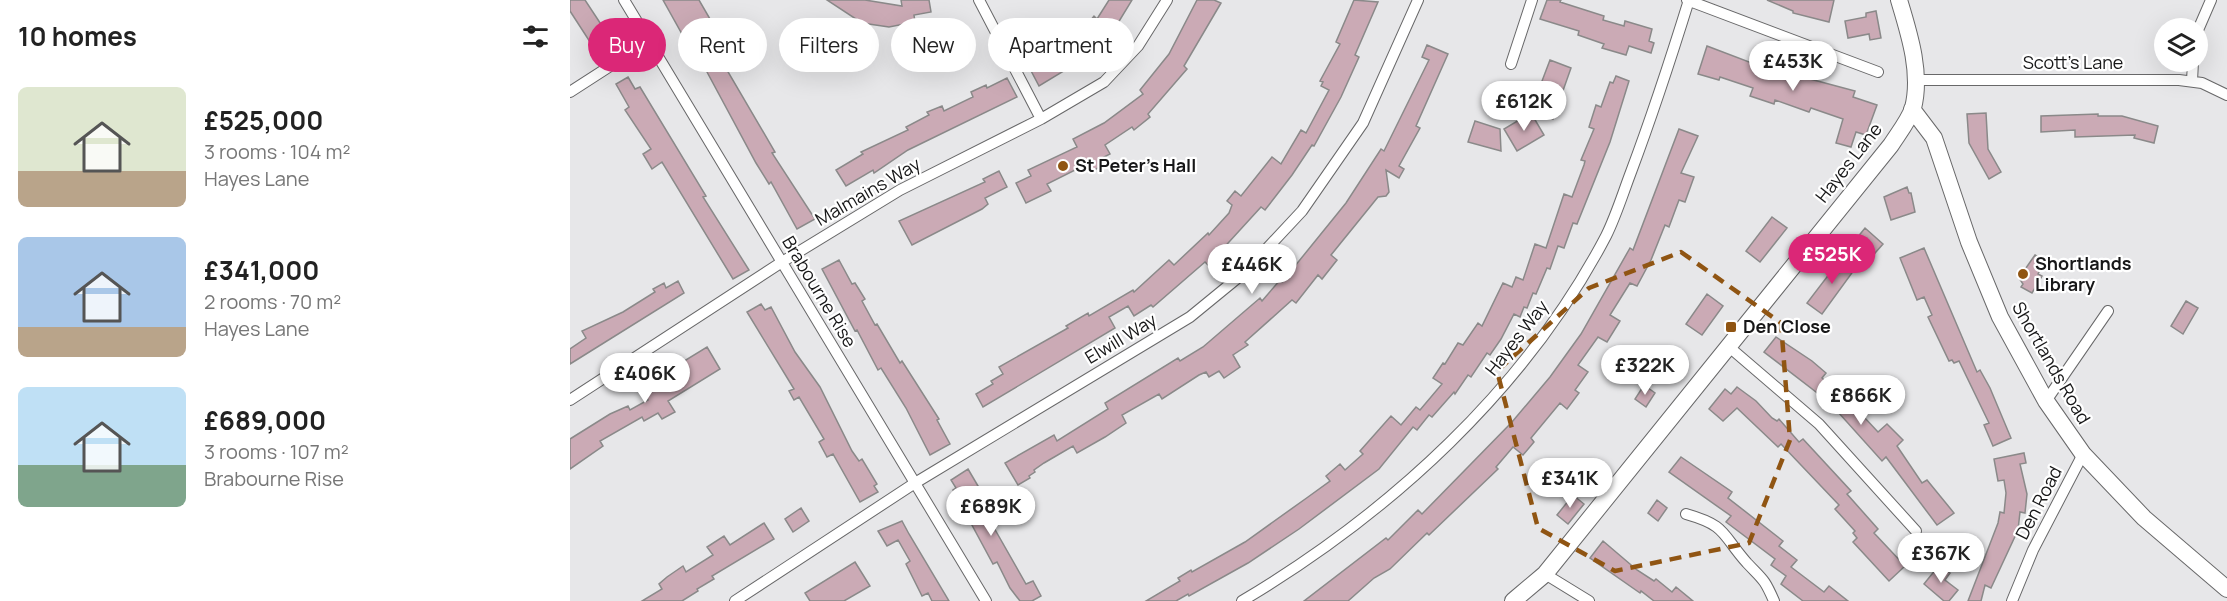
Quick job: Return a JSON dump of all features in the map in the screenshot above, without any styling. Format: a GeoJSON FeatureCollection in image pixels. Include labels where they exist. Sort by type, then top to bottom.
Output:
{"type":"FeatureCollection","features":[{"type":"Feature","properties":{"kind":"main road","name":"Hayes Lane"},"geometry":{"type":"LineString","coordinates":[[1514,601],[1545,574],[1891,145],[1912,109],[1916,80],[1907,28],[1899,0]]}},
{"type":"Feature","properties":{"kind":"main road","name":"Shortlands Road"},"geometry":{"type":"LineString","coordinates":[[1912,109],[1934,138],[1969,242],[2000,317],[2046,401],[2083,454],[2144,518],[2225,583]]}},
{"type":"Feature","properties":{"kind":"street","name":"Brabourne Rise"},"geometry":{"type":"LineString","coordinates":[[624,0],[635,18]]}},
{"type":"Feature","properties":{"kind":"street"},"geometry":{"type":"LineString","coordinates":[[979,0],[1041,118]]}},
{"type":"Feature","properties":{"kind":"street","name":"Malmains Way"},"geometry":{"type":"LineString","coordinates":[[570,400],[782,262],[900,190],[1041,118],[1104,82],[1138,46],[1167,0]]}},
{"type":"Feature","properties":{"kind":"street","name":"Elwill Way"},"geometry":{"type":"LineString","coordinates":[[735,601],[915,483],[1190,317],[1245,272],[1302,210],[1363,123],[1418,0]]}},
{"type":"Feature","properties":{"kind":"street"},"geometry":{"type":"LineString","coordinates":[[1511,64],[1532,0]]}},
{"type":"Feature","properties":{"kind":"street"},"geometry":{"type":"LineString","coordinates":[[1688,0],[1878,72]]}},
{"type":"Feature","properties":{"kind":"street","name":"Hayes Way"},"geometry":{"type":"LineString","coordinates":[[1242,601],[1339,537],[1392,495],[1481,411],[1579,285],[1608,233],[1643,140],[1688,0]]}},
{"type":"Feature","properties":{"kind":"street"},"geometry":{"type":"LineString","coordinates":[[2203,18],[2211,0]]}},
{"type":"Feature","properties":{"kind":"street","name":"Brabourne Rise"},"geometry":{"type":"LineString","coordinates":[[666,69],[986,601]]}},
{"type":"Feature","properties":{"kind":"street"},"geometry":{"type":"LineString","coordinates":[[570,92],[601,72]]}},
{"type":"Feature","properties":{"kind":"street"},"geometry":{"type":"LineString","coordinates":[[2192,72],[2192,81]]}},
{"type":"Feature","properties":{"kind":"street","name":"Scott's Lane"},"geometry":{"type":"LineString","coordinates":[[1916,80],[2192,81],[2212,87],[2227,95]]}},
{"type":"Feature","properties":{"kind":"street"},"geometry":{"type":"LineString","coordinates":[[2046,401],[2108,311]]}},
{"type":"Feature","properties":{"kind":"street"},"geometry":{"type":"LineString","coordinates":[[1728,346],[1819,424],[1916,531]]}},
{"type":"Feature","properties":{"kind":"street","name":"Den Road"},"geometry":{"type":"LineString","coordinates":[[2012,601],[2033,550],[2083,454]]}},
{"type":"Feature","properties":{"kind":"street"},"geometry":{"type":"LineString","coordinates":[[1686,514],[1706,520],[1725,532],[1747,563],[1764,578],[1774,601]]}},
{"type":"Feature","properties":{"kind":"street"},"geometry":{"type":"LineString","coordinates":[[1545,574],[1588,601]]}},
{"type":"Feature","properties":{"kind":"highlighted area"},"geometry":{"type":"Polygon","coordinates":[[[1681,252],[1781,323],[1790,440],[1749,543],[1615,571],[1538,528],[1497,371],[1589,288],[1681,252]]]}},
{"type":"Feature","properties":{"kind":"building"},"geometry":{"type":"Polygon","coordinates":[[[570,0],[585,0],[597,18],[588,18],[588,39],[570,11],[570,0]]]}},
{"type":"Feature","properties":{"kind":"building"},"geometry":{"type":"Polygon","coordinates":[[[663,0],[699,0],[709,18],[678,18],[678,27],[663,0]]]}},
{"type":"Feature","properties":{"kind":"building"},"geometry":{"type":"Polygon","coordinates":[[[827,0],[865,0],[902,6],[901,0],[929,0],[931,12],[914,15],[914,18],[891,18],[891,27],[889,27],[879,26],[879,18],[854,18],[827,0]]]}},
{"type":"Feature","properties":{"kind":"building"},"geometry":{"type":"Polygon","coordinates":[[[1109,0],[1132,0],[1121,18],[1098,18],[1109,0]]]}},
{"type":"Feature","properties":{"kind":"building"},"geometry":{"type":"Polygon","coordinates":[[[1197,0],[1214,0],[1221,3],[1184,66],[1187,69],[1148,114],[1150,117],[1134,130],[1132,127],[1105,145],[1110,154],[1100,159],[1103,165],[1091,172],[1087,164],[1047,184],[1051,191],[1026,203],[1016,183],[1031,176],[1028,170],[1077,147],[1073,139],[1104,123],[1143,94],[1140,90],[1169,54],[1197,0]]]}},
{"type":"Feature","properties":{"kind":"building"},"geometry":{"type":"Polygon","coordinates":[[[1354,0],[1378,2],[1355,55],[1359,57],[1341,97],[1314,146],[1312,145],[1265,210],[1261,207],[1208,265],[1205,262],[1153,307],[1151,305],[1134,316],[1128,306],[1109,317],[1115,328],[983,407],[976,394],[993,384],[991,381],[1003,374],[999,367],[1068,328],[1066,326],[1088,313],[1089,316],[1133,290],[1134,292],[1169,260],[1174,265],[1208,233],[1209,235],[1229,213],[1232,205],[1227,201],[1235,191],[1241,196],[1272,157],[1281,164],[1301,130],[1306,133],[1329,90],[1321,86],[1323,82],[1320,81],[1340,44],[1336,42],[1354,0]]]}},
{"type":"Feature","properties":{"kind":"building"},"geometry":{"type":"Polygon","coordinates":[[[1547,0],[1561,0],[1560,2],[1604,16],[1603,20],[1624,26],[1625,21],[1652,29],[1649,41],[1654,43],[1651,53],[1629,46],[1626,55],[1602,48],[1604,44],[1578,35],[1579,31],[1540,19],[1547,0]]]}},
{"type":"Feature","properties":{"kind":"building"},"geometry":{"type":"Polygon","coordinates":[[[1767,0],[1834,0],[1829,22],[1793,13],[1767,0]]]}},
{"type":"Feature","properties":{"kind":"building"},"geometry":{"type":"Polygon","coordinates":[[[1876,11],[1881,38],[1870,40],[1869,34],[1848,38],[1845,21],[1866,17],[1866,13],[1876,11]]]}},
{"type":"Feature","properties":{"kind":"building"},"geometry":{"type":"Polygon","coordinates":[[[1427,45],[1448,54],[1416,126],[1420,128],[1399,166],[1404,169],[1399,178],[1386,170],[1389,192],[1386,196],[1378,197],[1331,255],[1337,260],[1322,279],[1318,275],[1296,303],[1292,300],[1245,342],[1248,345],[1233,355],[1240,367],[1224,378],[1219,371],[1209,377],[1206,372],[1162,399],[1159,394],[1122,415],[1126,423],[1105,437],[1077,453],[1073,446],[1034,470],[1030,478],[1018,485],[1005,463],[1054,435],[1057,441],[1108,409],[1105,403],[1178,358],[1180,361],[1203,347],[1260,298],[1262,301],[1280,280],[1282,282],[1346,203],[1381,149],[1384,151],[1429,60],[1422,57],[1427,45]]]}},
{"type":"Feature","properties":{"kind":"building"},"geometry":{"type":"Polygon","coordinates":[[[1707,46],[1794,79],[1795,75],[1855,91],[1853,97],[1877,105],[1866,135],[1856,132],[1851,147],[1836,143],[1843,119],[1811,108],[1809,112],[1775,100],[1774,104],[1750,96],[1753,88],[1720,77],[1719,80],[1698,74],[1707,46]]]}},
{"type":"Feature","properties":{"kind":"building"},"geometry":{"type":"Polygon","coordinates":[[[1550,60],[1571,68],[1553,119],[1531,110],[1550,60]]]}},
{"type":"Feature","properties":{"kind":"building"},"geometry":{"type":"Polygon","coordinates":[[[707,72],[728,72],[775,152],[772,153],[815,219],[797,229],[771,182],[769,184],[707,72]]]}},
{"type":"Feature","properties":{"kind":"building"},"geometry":{"type":"Polygon","coordinates":[[[1032,72],[1062,72],[1039,86],[1032,72]]]}},
{"type":"Feature","properties":{"kind":"building"},"geometry":{"type":"Polygon","coordinates":[[[1616,76],[1629,81],[1610,142],[1577,224],[1573,223],[1564,248],[1558,246],[1550,269],[1547,268],[1527,308],[1524,307],[1520,317],[1514,314],[1501,339],[1490,355],[1487,353],[1471,377],[1468,375],[1455,394],[1454,392],[1432,417],[1429,415],[1417,430],[1413,427],[1379,469],[1299,529],[1248,563],[1189,596],[1188,594],[1176,601],[1146,601],[1180,581],[1178,578],[1191,570],[1192,572],[1245,542],[1330,481],[1326,476],[1340,464],[1345,470],[1363,454],[1360,451],[1391,416],[1401,425],[1416,407],[1420,410],[1442,384],[1433,378],[1458,343],[1463,345],[1478,323],[1482,326],[1503,283],[1512,287],[1516,277],[1523,280],[1535,244],[1546,248],[1564,194],[1572,197],[1584,165],[1585,161],[1581,160],[1594,129],[1589,127],[1596,105],[1601,107],[1610,82],[1613,83],[1616,76]]]}},
{"type":"Feature","properties":{"kind":"building"},"geometry":{"type":"Polygon","coordinates":[[[628,77],[635,89],[640,87],[706,196],[703,197],[749,270],[733,279],[662,162],[652,169],[643,154],[651,149],[625,110],[629,107],[616,84],[628,77]]]}},
{"type":"Feature","properties":{"kind":"building"},"geometry":{"type":"Polygon","coordinates":[[[1007,78],[1017,97],[908,150],[874,173],[873,170],[846,186],[836,170],[863,154],[861,152],[908,130],[906,127],[929,115],[927,112],[942,106],[944,111],[973,97],[971,92],[986,85],[987,88],[1007,78]]]}},
{"type":"Feature","properties":{"kind":"building"},"geometry":{"type":"Polygon","coordinates":[[[1531,113],[1544,135],[1517,151],[1504,129],[1531,113]]]}},
{"type":"Feature","properties":{"kind":"building"},"geometry":{"type":"Polygon","coordinates":[[[1986,113],[1988,149],[2001,172],[1989,179],[1969,143],[1967,114],[1986,113]]]}},
{"type":"Feature","properties":{"kind":"building"},"geometry":{"type":"Polygon","coordinates":[[[2098,114],[2098,116],[2122,116],[2158,126],[2154,143],[2134,138],[2135,135],[2075,137],[2075,130],[2041,132],[2041,116],[2098,114]]]}},
{"type":"Feature","properties":{"kind":"building"},"geometry":{"type":"Polygon","coordinates":[[[1475,121],[1500,129],[1501,151],[1468,142],[1475,121]]]}},
{"type":"Feature","properties":{"kind":"building"},"geometry":{"type":"Polygon","coordinates":[[[1679,129],[1698,136],[1681,173],[1694,177],[1685,202],[1679,200],[1669,227],[1665,225],[1651,260],[1637,286],[1630,283],[1610,315],[1620,321],[1607,342],[1598,337],[1578,365],[1588,372],[1575,390],[1579,393],[1567,409],[1560,403],[1531,438],[1534,442],[1523,455],[1513,447],[1496,467],[1498,469],[1429,535],[1427,533],[1390,569],[1374,578],[1348,601],[1304,601],[1386,538],[1388,540],[1418,510],[1422,514],[1512,422],[1550,377],[1581,334],[1630,248],[1633,250],[1679,129]]]}},
{"type":"Feature","properties":{"kind":"building"},"geometry":{"type":"Polygon","coordinates":[[[999,171],[1007,187],[985,198],[988,204],[912,245],[899,221],[985,182],[983,179],[999,171]]]}},
{"type":"Feature","properties":{"kind":"building"},"geometry":{"type":"Polygon","coordinates":[[[1907,187],[1911,193],[1915,212],[1891,220],[1884,197],[1907,187]]]}},
{"type":"Feature","properties":{"kind":"building"},"geometry":{"type":"Polygon","coordinates":[[[1772,217],[1787,228],[1760,262],[1746,251],[1772,217]]]}},
{"type":"Feature","properties":{"kind":"building"},"geometry":{"type":"Polygon","coordinates":[[[1865,228],[1883,244],[1868,261],[1857,252],[1864,244],[1857,238],[1865,228]]]}},
{"type":"Feature","properties":{"kind":"building"},"geometry":{"type":"Polygon","coordinates":[[[1924,248],[1977,372],[1980,370],[1990,388],[2011,438],[1993,446],[1984,425],[1989,423],[1959,361],[1954,363],[1952,360],[1949,361],[1928,317],[1932,315],[1924,297],[1917,300],[1900,258],[1924,248]]]}},
{"type":"Feature","properties":{"kind":"building","name":"Shortlands Library"},"geometry":{"type":"Polygon","coordinates":[[[2035,255],[2045,261],[2038,274],[2042,276],[2032,293],[2021,287],[2023,284],[2019,278],[2035,255]]]}},
{"type":"Feature","properties":{"kind":"building"},"geometry":{"type":"Polygon","coordinates":[[[1843,256],[1857,266],[1822,314],[1807,303],[1843,256]]]}},
{"type":"Feature","properties":{"kind":"building"},"geometry":{"type":"Polygon","coordinates":[[[839,260],[852,284],[855,283],[865,299],[862,301],[875,325],[877,324],[900,363],[902,361],[939,419],[937,420],[950,444],[930,455],[906,408],[881,368],[878,370],[822,269],[839,260]]]}},
{"type":"Feature","properties":{"kind":"building"},"geometry":{"type":"Polygon","coordinates":[[[678,281],[684,293],[570,364],[570,349],[586,338],[582,331],[623,312],[655,292],[653,289],[664,283],[666,288],[678,281]]]}},
{"type":"Feature","properties":{"kind":"building"},"geometry":{"type":"Polygon","coordinates":[[[1707,294],[1723,306],[1702,335],[1686,324],[1707,294]]]}},
{"type":"Feature","properties":{"kind":"building"},"geometry":{"type":"Polygon","coordinates":[[[2186,301],[2198,308],[2183,334],[2171,326],[2186,301]]]}},
{"type":"Feature","properties":{"kind":"building"},"geometry":{"type":"Polygon","coordinates":[[[761,304],[765,310],[771,307],[795,352],[820,387],[852,451],[859,461],[862,459],[877,484],[874,486],[878,492],[860,502],[833,454],[827,457],[819,442],[824,439],[799,397],[794,400],[789,391],[794,389],[747,312],[761,304]]]}},
{"type":"Feature","properties":{"kind":"building"},"geometry":{"type":"Polygon","coordinates":[[[1776,337],[1826,373],[1822,378],[1850,402],[1854,398],[1868,413],[1864,417],[1878,432],[1887,424],[1903,440],[1897,446],[1922,483],[1927,480],[1954,513],[1937,525],[1886,457],[1882,461],[1829,402],[1764,352],[1776,337]]]}},
{"type":"Feature","properties":{"kind":"building"},"geometry":{"type":"Polygon","coordinates":[[[707,347],[720,369],[668,401],[675,412],[662,419],[658,413],[644,421],[642,417],[600,441],[603,446],[570,469],[570,439],[610,414],[628,406],[630,410],[648,400],[642,390],[660,380],[658,377],[707,347]]]}},
{"type":"Feature","properties":{"kind":"building"},"geometry":{"type":"Polygon","coordinates":[[[1644,385],[1655,393],[1646,407],[1635,399],[1644,385]]]}},
{"type":"Feature","properties":{"kind":"building"},"geometry":{"type":"Polygon","coordinates":[[[1737,387],[1756,401],[1772,418],[1777,421],[1779,419],[1799,442],[1803,439],[1851,491],[1847,494],[1878,529],[1874,533],[1905,566],[1889,581],[1853,542],[1857,538],[1853,533],[1855,531],[1835,509],[1839,505],[1781,444],[1778,447],[1737,408],[1723,421],[1709,409],[1725,389],[1731,394],[1737,387]]]}},
{"type":"Feature","properties":{"kind":"building"},"geometry":{"type":"Polygon","coordinates":[[[2024,453],[2026,463],[2020,464],[2027,494],[2025,513],[2020,512],[2018,530],[1991,588],[1985,585],[1981,601],[1968,601],[1998,523],[2000,512],[2004,513],[2006,493],[2004,480],[1998,481],[1994,459],[2024,453]]]}},
{"type":"Feature","properties":{"kind":"building"},"geometry":{"type":"Polygon","coordinates":[[[1681,457],[1732,492],[1728,498],[1783,541],[1779,546],[1797,560],[1791,567],[1824,592],[1829,586],[1848,601],[1803,601],[1781,584],[1786,576],[1771,565],[1775,559],[1726,522],[1731,516],[1669,472],[1681,457]]]}},
{"type":"Feature","properties":{"kind":"building"},"geometry":{"type":"Polygon","coordinates":[[[968,469],[978,486],[976,488],[979,493],[975,495],[985,513],[989,511],[996,524],[993,526],[1026,584],[1033,581],[1041,596],[1032,601],[1020,601],[1010,588],[997,562],[993,564],[953,490],[956,488],[951,480],[968,469]]]}},
{"type":"Feature","properties":{"kind":"building"},"geometry":{"type":"Polygon","coordinates":[[[1573,495],[1584,504],[1568,524],[1557,515],[1573,495]]]}},
{"type":"Feature","properties":{"kind":"building"},"geometry":{"type":"Polygon","coordinates":[[[1657,500],[1667,508],[1658,521],[1648,513],[1657,500]]]}},
{"type":"Feature","properties":{"kind":"building"},"geometry":{"type":"Polygon","coordinates":[[[801,508],[809,521],[793,532],[785,519],[801,508]]]}},
{"type":"Feature","properties":{"kind":"building"},"geometry":{"type":"Polygon","coordinates":[[[902,521],[949,601],[932,601],[928,593],[922,596],[906,564],[910,561],[898,540],[887,546],[878,531],[902,521]]]}},
{"type":"Feature","properties":{"kind":"building"},"geometry":{"type":"Polygon","coordinates":[[[764,523],[774,539],[712,576],[714,579],[697,589],[698,591],[682,601],[642,601],[662,589],[659,584],[683,566],[686,572],[713,555],[707,547],[724,536],[730,545],[764,523]]]}},
{"type":"Feature","properties":{"kind":"building"},"geometry":{"type":"Polygon","coordinates":[[[1603,541],[1637,570],[1654,581],[1656,579],[1672,592],[1676,587],[1693,601],[1654,601],[1641,591],[1640,593],[1590,558],[1603,541]]]}},
{"type":"Feature","properties":{"kind":"building"},"geometry":{"type":"Polygon","coordinates":[[[855,562],[870,586],[844,601],[810,601],[805,593],[855,562]]]}},
{"type":"Feature","properties":{"kind":"building"},"geometry":{"type":"Polygon","coordinates":[[[1940,564],[1950,573],[1945,580],[1958,590],[1949,601],[1944,601],[1924,584],[1940,564]]]}},
{"type":"Feature","properties":{"kind":"place","name":"St Peter's Hall"},"geometry":{"type":"Point","coordinates":[1063,166]}},
{"type":"Feature","properties":{"kind":"place","name":"Shortlands Library"},"geometry":{"type":"Point","coordinates":[2023,274]}},
{"type":"Feature","properties":{"kind":"place","name":"Den Close"},"geometry":{"type":"Point","coordinates":[1731,327]}}]}
